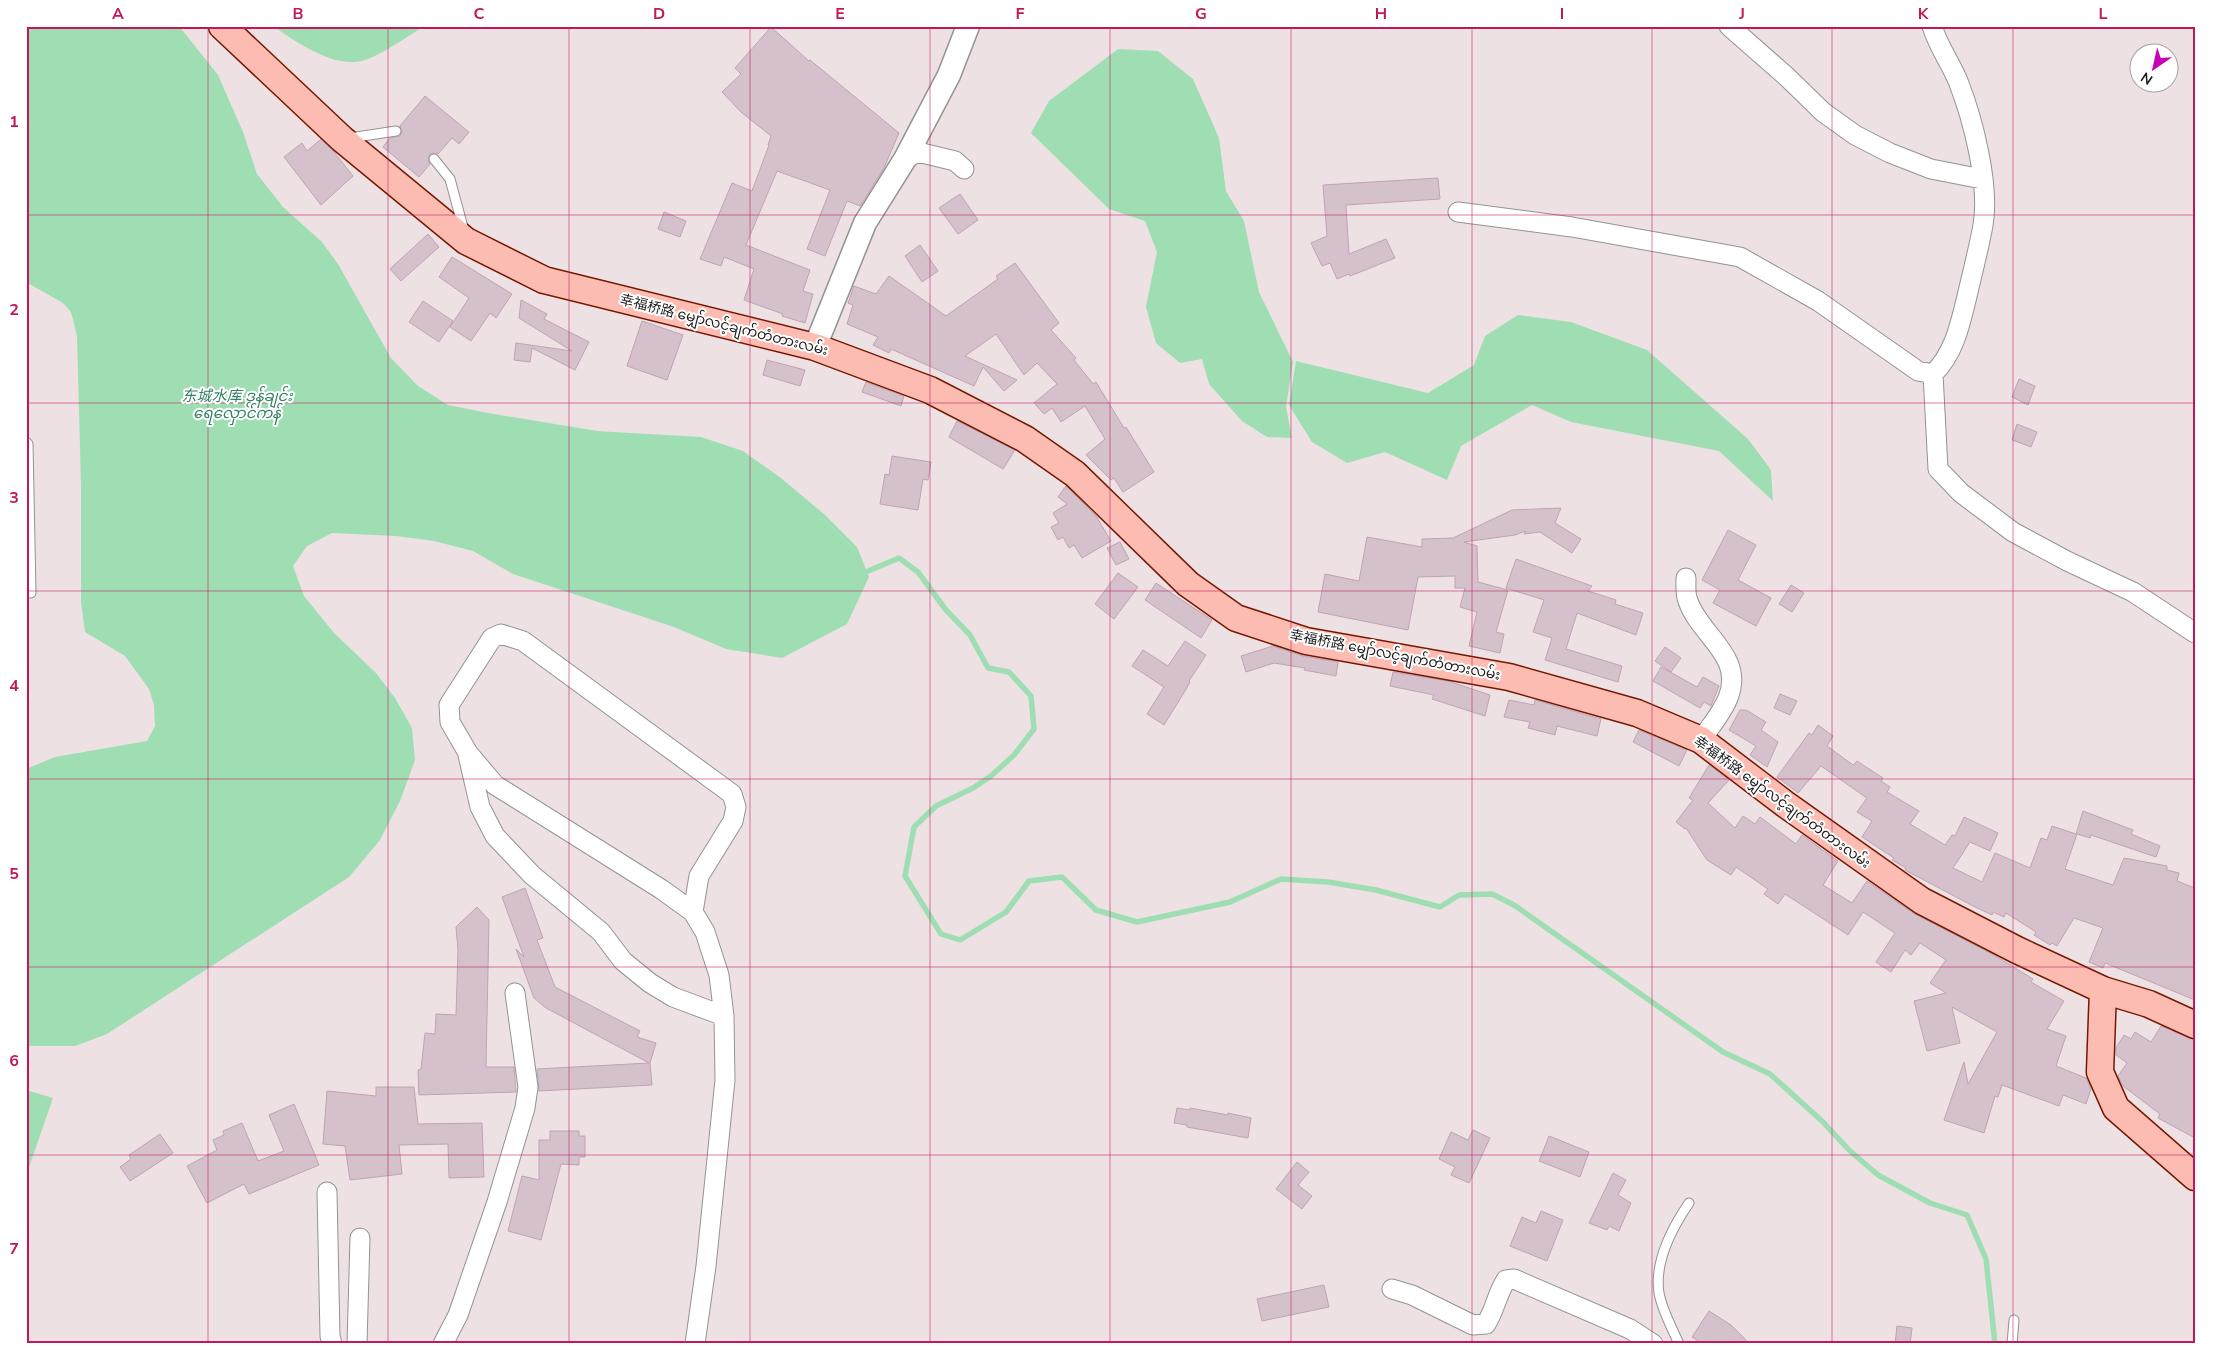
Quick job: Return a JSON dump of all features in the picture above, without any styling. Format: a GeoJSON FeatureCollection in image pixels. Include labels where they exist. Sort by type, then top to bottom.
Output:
{"type":"FeatureCollection","features":[{"type":"Feature","properties":{"kind":"main road","name":"幸福桥路 မျှော်လင့်ချက်တံတားလမ်း"},"geometry":{"type":"LineString","coordinates":[[222,26],[342,139],[466,241],[544,280],[815,347],[930,390],[1024,439],[1075,474],[1188,584],[1236,618],[1306,641],[1509,676],[1637,713],[1701,740],[1785,804],[1922,901],[2017,950],[2103,990],[2149,1004],[2195,1025]]}},
{"type":"Feature","properties":{"kind":"main road"},"geometry":{"type":"LineString","coordinates":[[2103,990],[2100,1072],[2116,1108],[2195,1177]]}},
{"type":"Feature","properties":{"kind":"street"},"geometry":{"type":"LineString","coordinates":[[815,347],[865,223],[905,159],[949,75],[968,26]]}},
{"type":"Feature","properties":{"kind":"street"},"geometry":{"type":"LineString","coordinates":[[1730,26],[1823,112],[1855,135],[1890,153],[1931,168],[1982,179]]}},
{"type":"Feature","properties":{"kind":"street"},"geometry":{"type":"LineString","coordinates":[[1932,26],[1937,43],[1958,80],[1977,143],[1982,179],[1984,224],[1965,306],[1950,352],[1932,374],[1938,469],[1961,493],[2013,532],[2067,561],[2133,592],[2195,633]]}},
{"type":"Feature","properties":{"kind":"street"},"geometry":{"type":"LineString","coordinates":[[905,159],[918,152],[956,161],[964,169]]}},
{"type":"Feature","properties":{"kind":"street"},"geometry":{"type":"LineString","coordinates":[[1458,212],[1572,227],[1740,257],[1818,301],[1918,371],[1932,374]]}},
{"type":"Feature","properties":{"kind":"street"},"geometry":{"type":"LineString","coordinates":[[1686,578],[1687,600],[1700,622],[1725,655],[1732,675],[1728,698],[1701,740]]}},
{"type":"Feature","properties":{"kind":"street"},"geometry":{"type":"LineString","coordinates":[[693,912],[699,876],[733,822],[736,807],[732,794],[523,641],[501,634],[492,638],[449,705],[450,722],[468,752],[494,785],[693,912],[705,932],[719,975],[724,1016],[725,1080],[706,1266],[694,1344]]}},
{"type":"Feature","properties":{"kind":"street"},"geometry":{"type":"LineString","coordinates":[[468,752],[480,807],[495,836],[532,875],[601,932],[623,961],[650,983],[673,998],[724,1016]]}},
{"type":"Feature","properties":{"kind":"street"},"geometry":{"type":"LineString","coordinates":[[444,1344],[458,1315],[497,1202],[525,1108],[528,1087],[515,993]]}},
{"type":"Feature","properties":{"kind":"street"},"geometry":{"type":"LineString","coordinates":[[327,1192],[330,1336],[332,1344]]}},
{"type":"Feature","properties":{"kind":"street"},"geometry":{"type":"LineString","coordinates":[[357,1344],[360,1238]]}},
{"type":"Feature","properties":{"kind":"street"},"geometry":{"type":"LineString","coordinates":[[1392,1289],[1412,1295],[1473,1325],[1486,1324],[1492,1315],[1500,1289],[1506,1280],[1514,1279],[1630,1329],[1653,1344]]}},
{"type":"Feature","properties":{"kind":"lane"},"geometry":{"type":"LineString","coordinates":[[342,139],[396,131]]}},
{"type":"Feature","properties":{"kind":"lane"},"geometry":{"type":"LineString","coordinates":[[434,159],[450,179],[466,241]]}},
{"type":"Feature","properties":{"kind":"lane"},"geometry":{"type":"LineString","coordinates":[[26,442],[28,444],[31,593]]}},
{"type":"Feature","properties":{"kind":"lane"},"geometry":{"type":"LineString","coordinates":[[1679,1344],[1659,1294],[1658,1270],[1674,1225],[1690,1203]]}},
{"type":"Feature","properties":{"kind":"lane"},"geometry":{"type":"LineString","coordinates":[[2012,1344],[2014,1320]]}},
{"type":"Feature","properties":{"kind":"water","name":"东城水库 ဒွန်ချင်း ရေလှောင်ကန်"},"geometry":{"type":"Polygon","coordinates":[[[26,26],[179,26],[218,75],[243,132],[257,174],[283,207],[322,242],[338,264],[391,358],[418,386],[448,405],[488,413],[597,431],[701,437],[743,451],[781,478],[825,515],[857,547],[869,577],[847,624],[782,658],[726,649],[674,627],[513,574],[473,551],[434,541],[396,536],[332,533],[307,546],[293,566],[304,596],[334,633],[376,673],[395,698],[412,728],[415,760],[400,801],[380,840],[349,877],[107,1034],[75,1046],[26,1046],[26,769],[55,757],[147,741],[155,726],[154,705],[149,689],[125,656],[85,632],[81,602],[81,485],[77,336],[71,312],[63,303],[26,282],[26,26]]]}},
{"type":"Feature","properties":{"kind":"water"},"geometry":{"type":"Polygon","coordinates":[[[273,26],[425,26],[380,54],[354,62],[329,58],[317,53],[273,26]]]}},
{"type":"Feature","properties":{"kind":"water"},"geometry":{"type":"Polygon","coordinates":[[[1118,49],[1158,51],[1193,79],[1219,138],[1226,191],[1244,221],[1259,292],[1293,362],[1286,407],[1292,438],[1267,437],[1242,421],[1209,384],[1202,359],[1180,363],[1156,343],[1146,307],[1157,252],[1145,221],[1109,209],[1031,133],[1049,101],[1118,49]]]}},
{"type":"Feature","properties":{"kind":"water"},"geometry":{"type":"Polygon","coordinates":[[[1518,315],[1571,322],[1647,350],[1748,439],[1771,470],[1773,501],[1719,451],[1571,422],[1532,405],[1461,446],[1447,480],[1385,452],[1347,463],[1312,442],[1289,405],[1296,361],[1428,393],[1474,365],[1485,336],[1518,315]]]}},
{"type":"Feature","properties":{"kind":"water"},"geometry":{"type":"Polygon","coordinates":[[[26,1090],[53,1098],[26,1176],[26,1090]]]}},
{"type":"Feature","properties":{"kind":"building"},"geometry":{"type":"Polygon","coordinates":[[[771,27],[809,61],[899,133],[884,168],[860,206],[847,201],[825,256],[807,249],[830,190],[777,171],[746,245],[810,270],[803,291],[813,294],[805,323],[782,316],[783,314],[744,300],[754,269],[724,257],[721,266],[700,259],[732,183],[752,191],[769,145],[771,136],[741,112],[722,92],[741,74],[735,68],[771,27]]]}},
{"type":"Feature","properties":{"kind":"building"},"geometry":{"type":"Polygon","coordinates":[[[425,96],[469,132],[459,144],[452,138],[438,154],[430,154],[428,159],[430,164],[419,177],[383,147],[390,138],[400,136],[402,131],[400,126],[425,96]]]}},
{"type":"Feature","properties":{"kind":"building"},"geometry":{"type":"Polygon","coordinates":[[[321,139],[353,176],[321,205],[284,157],[302,143],[307,151],[321,139]]]}},
{"type":"Feature","properties":{"kind":"building"},"geometry":{"type":"Polygon","coordinates":[[[1438,178],[1440,199],[1346,205],[1349,254],[1386,239],[1395,258],[1350,276],[1349,274],[1337,279],[1330,263],[1322,266],[1311,243],[1327,236],[1323,185],[1438,178]]]}},
{"type":"Feature","properties":{"kind":"building"},"geometry":{"type":"Polygon","coordinates":[[[960,194],[978,220],[958,234],[939,208],[960,194]]]}},
{"type":"Feature","properties":{"kind":"building"},"geometry":{"type":"Polygon","coordinates":[[[664,212],[686,221],[680,237],[658,229],[664,212]]]}},
{"type":"Feature","properties":{"kind":"building"},"geometry":{"type":"Polygon","coordinates":[[[428,234],[439,247],[401,281],[390,269],[428,234]]]}},
{"type":"Feature","properties":{"kind":"building"},"geometry":{"type":"Polygon","coordinates":[[[920,245],[938,271],[922,282],[905,256],[920,245]]]}},
{"type":"Feature","properties":{"kind":"building"},"geometry":{"type":"Polygon","coordinates":[[[452,257],[512,294],[496,318],[490,313],[471,341],[450,327],[469,298],[439,277],[452,257]]]}},
{"type":"Feature","properties":{"kind":"building"},"geometry":{"type":"Polygon","coordinates":[[[1015,263],[1059,323],[1051,330],[1076,358],[1074,360],[1093,384],[1096,382],[1154,472],[1123,492],[1114,478],[1111,480],[1086,455],[1105,439],[1085,406],[1061,422],[1052,408],[1044,414],[1034,403],[1057,384],[1037,363],[1024,375],[996,334],[965,356],[1017,380],[1004,391],[983,367],[974,386],[891,349],[889,353],[873,345],[878,337],[847,324],[853,305],[848,303],[854,286],[876,294],[889,276],[946,316],[998,279],[996,276],[1015,263]]]}},
{"type":"Feature","properties":{"kind":"building"},"geometry":{"type":"Polygon","coordinates":[[[521,300],[547,314],[544,319],[589,342],[575,370],[532,348],[530,362],[514,360],[516,343],[572,351],[519,318],[521,300]]]}},
{"type":"Feature","properties":{"kind":"building"},"geometry":{"type":"Polygon","coordinates":[[[423,301],[453,321],[439,342],[409,322],[423,301]]]}},
{"type":"Feature","properties":{"kind":"building"},"geometry":{"type":"Polygon","coordinates":[[[642,321],[683,335],[667,380],[627,366],[642,321]]]}},
{"type":"Feature","properties":{"kind":"building"},"geometry":{"type":"Polygon","coordinates":[[[767,360],[805,370],[800,386],[763,375],[767,360]]]}},
{"type":"Feature","properties":{"kind":"building"},"geometry":{"type":"Polygon","coordinates":[[[2019,379],[2035,386],[2028,405],[2012,397],[2019,379]]]}},
{"type":"Feature","properties":{"kind":"building"},"geometry":{"type":"Polygon","coordinates":[[[866,382],[904,396],[901,406],[862,392],[866,382]]]}},
{"type":"Feature","properties":{"kind":"building"},"geometry":{"type":"Polygon","coordinates":[[[957,421],[1015,450],[1003,469],[949,437],[957,421]]]}},
{"type":"Feature","properties":{"kind":"building"},"geometry":{"type":"Polygon","coordinates":[[[2017,424],[2037,432],[2031,447],[2012,440],[2017,424]]]}},
{"type":"Feature","properties":{"kind":"building"},"geometry":{"type":"Polygon","coordinates":[[[892,456],[931,462],[928,480],[923,479],[918,510],[880,504],[885,474],[889,475],[892,456]]]}},
{"type":"Feature","properties":{"kind":"building"},"geometry":{"type":"Polygon","coordinates":[[[1066,486],[1096,516],[1111,541],[1082,558],[1074,545],[1069,548],[1063,537],[1058,540],[1051,527],[1059,523],[1053,513],[1067,504],[1058,497],[1066,486]]]}},
{"type":"Feature","properties":{"kind":"building"},"geometry":{"type":"Polygon","coordinates":[[[1561,508],[1555,523],[1581,539],[1572,553],[1540,532],[1524,534],[1526,531],[1515,535],[1464,542],[1477,546],[1478,582],[1508,590],[1496,632],[1504,634],[1500,653],[1469,646],[1477,612],[1460,607],[1465,588],[1455,588],[1455,576],[1418,577],[1408,630],[1318,612],[1325,574],[1359,581],[1367,537],[1422,547],[1422,539],[1453,538],[1512,510],[1561,508]]]}},
{"type":"Feature","properties":{"kind":"building"},"geometry":{"type":"Polygon","coordinates":[[[1728,530],[1756,545],[1738,580],[1771,598],[1756,626],[1713,603],[1720,590],[1702,580],[1728,530]]]}},
{"type":"Feature","properties":{"kind":"building"},"geometry":{"type":"Polygon","coordinates":[[[1120,542],[1129,559],[1116,565],[1107,548],[1120,542]]]}},
{"type":"Feature","properties":{"kind":"building"},"geometry":{"type":"Polygon","coordinates":[[[1516,559],[1592,586],[1588,591],[1616,600],[1615,604],[1643,613],[1636,635],[1577,613],[1566,649],[1622,666],[1618,682],[1545,660],[1552,638],[1533,632],[1544,600],[1506,588],[1516,559]]]}},
{"type":"Feature","properties":{"kind":"building"},"geometry":{"type":"Polygon","coordinates":[[[1118,573],[1138,587],[1114,619],[1095,604],[1118,573]]]}},
{"type":"Feature","properties":{"kind":"building"},"geometry":{"type":"Polygon","coordinates":[[[1156,583],[1212,620],[1201,638],[1145,600],[1156,583]]]}},
{"type":"Feature","properties":{"kind":"building"},"geometry":{"type":"Polygon","coordinates":[[[1791,585],[1804,593],[1792,612],[1779,604],[1791,585]]]}},
{"type":"Feature","properties":{"kind":"building"},"geometry":{"type":"Polygon","coordinates":[[[1185,641],[1206,655],[1164,725],[1147,714],[1164,687],[1132,666],[1143,650],[1168,666],[1185,641]]]}},
{"type":"Feature","properties":{"kind":"building"},"geometry":{"type":"Polygon","coordinates":[[[1273,646],[1303,656],[1338,662],[1336,676],[1274,663],[1246,672],[1241,656],[1273,646]]]}},
{"type":"Feature","properties":{"kind":"building"},"geometry":{"type":"Polygon","coordinates":[[[1665,647],[1681,658],[1671,672],[1655,661],[1665,647]]]}},
{"type":"Feature","properties":{"kind":"building"},"geometry":{"type":"Polygon","coordinates":[[[1661,667],[1697,687],[1703,677],[1719,686],[1711,706],[1704,702],[1700,708],[1653,681],[1661,667]]]}},
{"type":"Feature","properties":{"kind":"building"},"geometry":{"type":"Polygon","coordinates":[[[1393,672],[1448,681],[1490,695],[1485,716],[1432,699],[1434,695],[1390,686],[1393,672]]]}},
{"type":"Feature","properties":{"kind":"building"},"geometry":{"type":"Polygon","coordinates":[[[1780,694],[1797,701],[1790,715],[1774,708],[1780,694]]]}},
{"type":"Feature","properties":{"kind":"building"},"geometry":{"type":"Polygon","coordinates":[[[1509,700],[1534,705],[1535,700],[1601,719],[1597,736],[1557,726],[1555,735],[1528,728],[1530,722],[1504,717],[1509,700]]]}},
{"type":"Feature","properties":{"kind":"building"},"geometry":{"type":"Polygon","coordinates":[[[1740,710],[1746,710],[1766,722],[1761,730],[1778,742],[1767,767],[1750,755],[1756,746],[1729,730],[1740,710]]]}},
{"type":"Feature","properties":{"kind":"building"},"geometry":{"type":"Polygon","coordinates":[[[1818,725],[1833,736],[1827,746],[1853,765],[1857,761],[1883,778],[1881,781],[1890,787],[1887,792],[1919,811],[1910,824],[1945,845],[1952,835],[1955,836],[1964,817],[1998,833],[1990,851],[1970,842],[1953,868],[1982,882],[1995,853],[2030,868],[2041,838],[2047,840],[2052,826],[2076,834],[2083,811],[2133,830],[2131,834],[2160,846],[2156,857],[2091,835],[2090,838],[2077,834],[2065,869],[2113,885],[2124,858],[2167,866],[2167,870],[2179,873],[2177,881],[2195,888],[2195,1000],[2105,963],[2103,968],[2089,962],[2103,928],[2074,918],[2057,946],[2052,943],[2050,945],[2034,935],[2036,932],[2006,913],[2004,917],[1993,912],[1992,915],[1905,870],[1906,868],[1892,860],[1894,858],[1862,837],[1872,821],[1857,812],[1867,798],[1821,766],[1798,793],[1777,777],[1809,733],[1812,735],[1818,725]]]}},
{"type":"Feature","properties":{"kind":"building"},"geometry":{"type":"Polygon","coordinates":[[[1639,730],[1687,750],[1679,766],[1633,742],[1639,730]]]}},
{"type":"Feature","properties":{"kind":"building"},"geometry":{"type":"Polygon","coordinates":[[[1709,765],[1729,780],[1708,803],[1735,828],[1743,816],[1755,824],[1760,817],[1796,844],[1802,835],[1838,861],[1823,885],[1852,903],[1867,881],[1913,913],[1994,955],[2033,979],[2031,982],[2064,1001],[2047,1029],[2066,1036],[2056,1066],[2086,1078],[2091,1089],[2086,1104],[2063,1095],[2059,1106],[2002,1085],[1998,1097],[1995,1096],[1984,1133],[1944,1120],[1964,1062],[1968,1084],[1997,1032],[1952,1007],[1960,1043],[1927,1051],[1914,1001],[1946,993],[1930,983],[1946,960],[1920,943],[1911,955],[1905,950],[1891,972],[1876,962],[1895,933],[1863,912],[1848,935],[1785,894],[1778,904],[1764,894],[1768,889],[1736,867],[1731,875],[1707,860],[1686,828],[1676,822],[1693,800],[1689,798],[1709,765]]]}},
{"type":"Feature","properties":{"kind":"building"},"geometry":{"type":"Polygon","coordinates":[[[525,888],[543,938],[537,940],[555,987],[640,1031],[637,1037],[656,1043],[650,1063],[652,1085],[539,1091],[537,1069],[649,1063],[546,1008],[534,998],[516,949],[524,957],[502,897],[525,888]]]}},
{"type":"Feature","properties":{"kind":"building"},"geometry":{"type":"Polygon","coordinates":[[[477,907],[489,920],[486,1067],[514,1067],[516,1092],[419,1095],[418,1070],[421,1069],[425,1033],[435,1034],[436,1014],[456,1015],[458,950],[456,927],[477,907]]]}},
{"type":"Feature","properties":{"kind":"building"},"geometry":{"type":"Polygon","coordinates":[[[2161,1026],[2195,1040],[2195,1138],[2158,1118],[2160,1114],[2123,1086],[2118,1076],[2127,1063],[2116,1055],[2116,1048],[2124,1035],[2131,1039],[2135,1032],[2151,1042],[2161,1026]]]}},
{"type":"Feature","properties":{"kind":"building"},"geometry":{"type":"Polygon","coordinates":[[[376,1087],[414,1087],[418,1124],[482,1123],[484,1177],[449,1178],[448,1144],[399,1145],[402,1174],[350,1180],[345,1146],[323,1144],[327,1091],[376,1096],[376,1087]]]}},
{"type":"Feature","properties":{"kind":"building"},"geometry":{"type":"Polygon","coordinates":[[[294,1104],[319,1165],[249,1194],[244,1184],[207,1203],[187,1166],[217,1150],[213,1140],[224,1135],[223,1131],[242,1123],[258,1161],[284,1151],[269,1115],[294,1104]]]}},
{"type":"Feature","properties":{"kind":"building"},"geometry":{"type":"Polygon","coordinates":[[[1177,1108],[1190,1110],[1190,1108],[1228,1115],[1228,1113],[1251,1118],[1248,1138],[1174,1123],[1177,1108]]]}},
{"type":"Feature","properties":{"kind":"building"},"geometry":{"type":"Polygon","coordinates":[[[1473,1130],[1490,1138],[1469,1183],[1451,1175],[1455,1167],[1439,1159],[1451,1132],[1468,1140],[1473,1130]]]}},
{"type":"Feature","properties":{"kind":"building"},"geometry":{"type":"Polygon","coordinates":[[[550,1131],[579,1131],[579,1136],[585,1136],[585,1157],[579,1157],[579,1165],[561,1164],[541,1240],[508,1231],[522,1176],[539,1180],[539,1140],[550,1140],[550,1131]]]}},
{"type":"Feature","properties":{"kind":"building"},"geometry":{"type":"Polygon","coordinates":[[[160,1134],[173,1153],[130,1181],[120,1167],[131,1159],[129,1155],[160,1134]]]}},
{"type":"Feature","properties":{"kind":"building"},"geometry":{"type":"Polygon","coordinates":[[[1549,1136],[1589,1152],[1580,1177],[1539,1161],[1549,1136]]]}},
{"type":"Feature","properties":{"kind":"building"},"geometry":{"type":"Polygon","coordinates":[[[1297,1162],[1309,1172],[1298,1185],[1312,1196],[1302,1209],[1276,1189],[1297,1162]]]}},
{"type":"Feature","properties":{"kind":"building"},"geometry":{"type":"Polygon","coordinates":[[[1613,1173],[1626,1180],[1618,1195],[1631,1203],[1619,1231],[1609,1226],[1607,1230],[1589,1223],[1613,1173]]]}},
{"type":"Feature","properties":{"kind":"building"},"geometry":{"type":"Polygon","coordinates":[[[1541,1211],[1563,1220],[1547,1261],[1510,1246],[1522,1217],[1536,1223],[1541,1211]]]}},
{"type":"Feature","properties":{"kind":"building"},"geometry":{"type":"Polygon","coordinates":[[[1324,1285],[1329,1307],[1262,1321],[1257,1299],[1324,1285]]]}},
{"type":"Feature","properties":{"kind":"building"},"geometry":{"type":"Polygon","coordinates":[[[1709,1311],[1731,1325],[1750,1344],[1703,1344],[1692,1337],[1709,1311]]]}},
{"type":"Feature","properties":{"kind":"building"},"geometry":{"type":"Polygon","coordinates":[[[1897,1326],[1912,1328],[1910,1344],[1895,1344],[1897,1326]]]}},
{"type":"Feature","properties":{"kind":"waterway"},"geometry":{"type":"LineString","coordinates":[[861,574],[899,558],[918,572],[946,610],[970,635],[988,668],[1009,672],[1031,696],[1034,729],[1014,755],[991,776],[973,788],[936,806],[914,827],[905,876],[941,934],[960,940],[1006,912],[1029,881],[1062,877],[1096,910],[1137,922],[1230,902],[1281,879],[1328,882],[1376,890],[1440,907],[1459,895],[1492,894],[1514,905],[1723,1052],[1770,1074],[1822,1121],[1849,1150],[1878,1175],[1930,1203],[1967,1215],[1986,1259],[1995,1344]]}}]}
